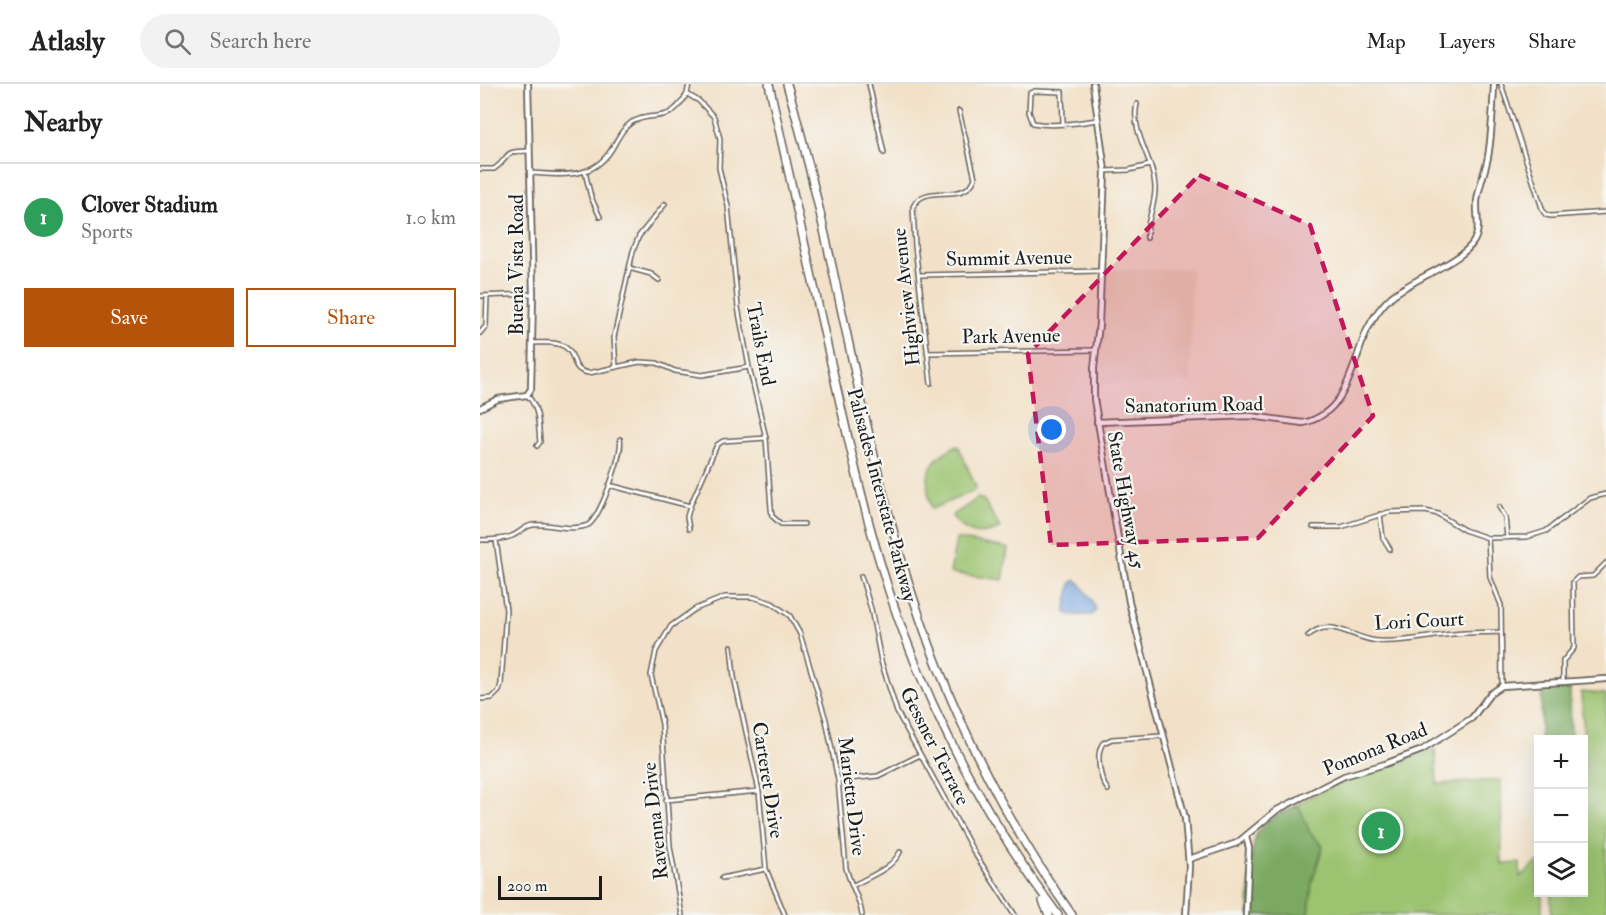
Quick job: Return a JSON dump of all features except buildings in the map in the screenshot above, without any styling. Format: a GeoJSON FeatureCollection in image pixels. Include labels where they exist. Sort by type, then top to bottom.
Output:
{"type":"FeatureCollection","features":[{"type":"Feature","properties":{"kind":"highway","name":"Palisades Interstate Parkway"},"geometry":{"type":"LineString","coordinates":[[769,84],[854,469],[887,586],[911,652],[942,723],[974,786],[1014,852],[1058,915]]}},
{"type":"Feature","properties":{"kind":"highway","name":"Palisades Interstate Parkway"},"geometry":{"type":"LineString","coordinates":[[788,84],[817,199],[883,493],[915,603],[946,687],[978,757],[1018,830],[1072,915]]}},
{"type":"Feature","properties":{"kind":"highway"},"geometry":{"type":"LineString","coordinates":[[1014,852],[1045,904],[1049,915]]}},
{"type":"Feature","properties":{"kind":"street","name":"Buena Vista Road"},"geometry":{"type":"LineString","coordinates":[[527,395],[531,389],[532,294],[528,84]]}},
{"type":"Feature","properties":{"kind":"street"},"geometry":{"type":"LineString","coordinates":[[530,173],[585,172],[603,161],[622,131],[633,122],[670,113],[687,94],[689,84]]}},
{"type":"Feature","properties":{"kind":"street"},"geometry":{"type":"LineString","coordinates":[[869,84],[884,153]]}},
{"type":"Feature","properties":{"kind":"street","name":"State Highway 45"},"geometry":{"type":"LineString","coordinates":[[1093,84],[1106,171],[1099,324],[1095,350],[1094,383],[1097,422],[1129,602],[1184,813],[1189,859],[1185,915]]}},
{"type":"Feature","properties":{"kind":"street","name":"Sanatorium Road"},"geometry":{"type":"LineString","coordinates":[[1097,422],[1250,416],[1297,423],[1311,421],[1325,412],[1347,386],[1368,327],[1381,307],[1411,283],[1462,254],[1473,242],[1477,233],[1478,198],[1488,156],[1494,84]]}},
{"type":"Feature","properties":{"kind":"street"},"geometry":{"type":"LineString","coordinates":[[1501,84],[1546,215],[1606,212]]}},
{"type":"Feature","properties":{"kind":"street"},"geometry":{"type":"LineString","coordinates":[[1063,123],[1062,92],[1035,91],[1030,93],[1029,112],[1033,123],[1063,123],[1099,120]]}},
{"type":"Feature","properties":{"kind":"street","name":"Trails End"},"geometry":{"type":"LineString","coordinates":[[687,94],[699,101],[714,117],[720,143],[719,168],[728,206],[738,307],[748,367],[766,438],[772,516],[781,524],[804,524]]}},
{"type":"Feature","properties":{"kind":"street"},"geometry":{"type":"LineString","coordinates":[[1137,104],[1136,122],[1155,186],[1147,238]]}},
{"type":"Feature","properties":{"kind":"street","name":"Highview Avenue"},"geometry":{"type":"LineString","coordinates":[[931,383],[913,214],[916,202],[924,196],[969,189],[975,178],[960,111]]}},
{"type":"Feature","properties":{"kind":"street"},"geometry":{"type":"LineString","coordinates":[[480,169],[494,169],[505,156],[514,151],[530,152]]}},
{"type":"Feature","properties":{"kind":"street"},"geometry":{"type":"LineString","coordinates":[[1106,171],[1129,170],[1150,165]]}},
{"type":"Feature","properties":{"kind":"street"},"geometry":{"type":"LineString","coordinates":[[585,172],[591,197],[600,217]]}},
{"type":"Feature","properties":{"kind":"street"},"geometry":{"type":"LineString","coordinates":[[616,367],[614,337],[633,250],[639,236],[665,204]]}},
{"type":"Feature","properties":{"kind":"street"},"geometry":{"type":"LineString","coordinates":[[629,268],[651,274],[659,280]]}},
{"type":"Feature","properties":{"kind":"street","name":"Summit Avenue"},"geometry":{"type":"LineString","coordinates":[[918,275],[1101,271]]}},
{"type":"Feature","properties":{"kind":"street"},"geometry":{"type":"LineString","coordinates":[[480,296],[532,294]]}},
{"type":"Feature","properties":{"kind":"street"},"geometry":{"type":"LineString","coordinates":[[480,333],[486,326],[487,296]]}},
{"type":"Feature","properties":{"kind":"street"},"geometry":{"type":"LineString","coordinates":[[531,343],[550,343],[565,347],[571,353],[577,369],[590,373],[639,362],[657,363],[675,371],[702,375],[748,367]]}},
{"type":"Feature","properties":{"kind":"street","name":"Park Avenue"},"geometry":{"type":"LineString","coordinates":[[927,353],[1095,350]]}},
{"type":"Feature","properties":{"kind":"street"},"geometry":{"type":"LineString","coordinates":[[480,408],[498,399],[527,395],[535,404],[538,412],[540,442],[537,446]]}},
{"type":"Feature","properties":{"kind":"street"},"geometry":{"type":"LineString","coordinates":[[689,529],[687,517],[690,506],[717,445],[723,441],[766,438]]}},
{"type":"Feature","properties":{"kind":"street"},"geometry":{"type":"LineString","coordinates":[[480,540],[510,537],[529,525],[578,527],[589,524],[595,519],[609,485],[621,448],[620,439]]}},
{"type":"Feature","properties":{"kind":"street"},"geometry":{"type":"LineString","coordinates":[[609,485],[690,506]]}},
{"type":"Feature","properties":{"kind":"street"},"geometry":{"type":"LineString","coordinates":[[1313,527],[1349,525],[1380,514],[1425,511],[1438,514],[1464,530],[1488,538],[1527,537],[1546,531],[1590,498],[1606,494]]}},
{"type":"Feature","properties":{"kind":"street"},"geometry":{"type":"LineString","coordinates":[[1499,507],[1505,517],[1507,538]]}},
{"type":"Feature","properties":{"kind":"street"},"geometry":{"type":"LineString","coordinates":[[1380,514],[1383,538],[1390,549]]}},
{"type":"Feature","properties":{"kind":"street"},"geometry":{"type":"LineString","coordinates":[[1488,538],[1490,578],[1501,605],[1502,686],[1606,679]]}},
{"type":"Feature","properties":{"kind":"street"},"geometry":{"type":"LineString","coordinates":[[480,699],[492,698],[499,691],[501,684],[506,610],[496,540]]}},
{"type":"Feature","properties":{"kind":"street"},"geometry":{"type":"LineString","coordinates":[[1563,682],[1563,662],[1574,648],[1573,582],[1578,577],[1593,576],[1606,563]]}},
{"type":"Feature","properties":{"kind":"street","name":"Gessner Terrace"},"geometry":{"type":"LineString","coordinates":[[861,576],[871,609],[878,650],[898,715],[975,854],[1015,915]]}},
{"type":"Feature","properties":{"kind":"street","name":"Marietta Drive"},"geometry":{"type":"LineString","coordinates":[[662,724],[651,675],[656,651],[671,626],[695,609],[724,597],[753,597],[772,603],[790,616],[800,634],[826,720],[838,780],[846,868],[858,897],[862,915]]}},
{"type":"Feature","properties":{"kind":"street","name":"Lori Court"},"geometry":{"type":"LineString","coordinates":[[1308,636],[1319,628],[1327,627],[1334,627],[1379,641],[1500,632]]}},
{"type":"Feature","properties":{"kind":"street","name":"Carteret Drive"},"geometry":{"type":"LineString","coordinates":[[731,646],[734,677],[759,791],[766,869],[785,915]]}},
{"type":"Feature","properties":{"kind":"street","name":"Pomona Road"},"geometry":{"type":"LineString","coordinates":[[1189,859],[1228,847],[1246,837],[1273,813],[1316,789],[1344,776],[1422,750],[1472,718],[1490,694],[1502,686]]}},
{"type":"Feature","properties":{"kind":"street","name":"Ravenna Drive"},"geometry":{"type":"LineString","coordinates":[[662,724],[670,846],[682,915]]}},
{"type":"Feature","properties":{"kind":"street"},"geometry":{"type":"LineString","coordinates":[[1108,790],[1102,780],[1099,753],[1103,743],[1113,739],[1165,736]]}},
{"type":"Feature","properties":{"kind":"street"},"geometry":{"type":"LineString","coordinates":[[838,780],[878,776],[920,755]]}},
{"type":"Feature","properties":{"kind":"street"},"geometry":{"type":"LineString","coordinates":[[666,800],[759,791]]}},
{"type":"Feature","properties":{"kind":"street"},"geometry":{"type":"LineString","coordinates":[[1246,837],[1249,848],[1246,915]]}},
{"type":"Feature","properties":{"kind":"street"},"geometry":{"type":"LineString","coordinates":[[852,886],[891,864],[900,852]]}},
{"type":"Feature","properties":{"kind":"street"},"geometry":{"type":"LineString","coordinates":[[722,878],[766,869]]}},
{"type":"Feature","properties":{"kind":"highlighted area"},"geometry":{"type":"Polygon","coordinates":[[[1199,175],[1310,225],[1373,416],[1258,538],[1051,545],[1028,354],[1199,175]]]}},
{"type":"Feature","properties":{"kind":"shaded area"},"geometry":{"type":"Polygon","coordinates":[[[1191,269],[1191,382],[1100,385],[1105,270],[1191,269]]]}},
{"type":"Feature","properties":{"kind":"green space"},"geometry":{"type":"Polygon","coordinates":[[[958,445],[976,487],[974,491],[932,509],[927,487],[930,470],[939,456],[958,445]]]}},
{"type":"Feature","properties":{"kind":"green space"},"geometry":{"type":"Polygon","coordinates":[[[978,498],[984,500],[1000,528],[986,533],[973,533],[962,527],[952,516],[978,498]]]}},
{"type":"Feature","properties":{"kind":"green space"},"geometry":{"type":"Polygon","coordinates":[[[956,539],[1008,548],[1003,580],[950,573],[956,539]]]}},
{"type":"Feature","properties":{"kind":"green space"},"geometry":{"type":"Polygon","coordinates":[[[1570,686],[1571,735],[1540,735],[1542,687],[1570,686]]]}},
{"type":"Feature","properties":{"kind":"green space"},"geometry":{"type":"Polygon","coordinates":[[[1581,692],[1606,694],[1606,915],[1551,915],[1551,897],[1588,897],[1588,735],[1584,735],[1581,692]]]}},
{"type":"Feature","properties":{"kind":"green space"},"geometry":{"type":"Polygon","coordinates":[[[1435,749],[1437,784],[1501,780],[1502,864],[1520,863],[1520,877],[1534,865],[1534,897],[1542,897],[1542,915],[1251,915],[1255,837],[1286,812],[1321,791],[1435,749]]]}},
{"type":"Feature","properties":{"kind":"green space"},"geometry":{"type":"Polygon","coordinates":[[[1299,806],[1310,833],[1323,846],[1312,882],[1309,915],[1249,915],[1253,847],[1259,830],[1272,818],[1299,806]]]}},
{"type":"Feature","properties":{"kind":"water"},"geometry":{"type":"Polygon","coordinates":[[[1076,580],[1095,607],[1096,610],[1092,615],[1066,613],[1071,583],[1076,580]]]}},
{"type":"Feature","properties":{"kind":"place","name":"Clover Stadium"},"geometry":{"type":"Point","coordinates":[1381,831]}}]}
